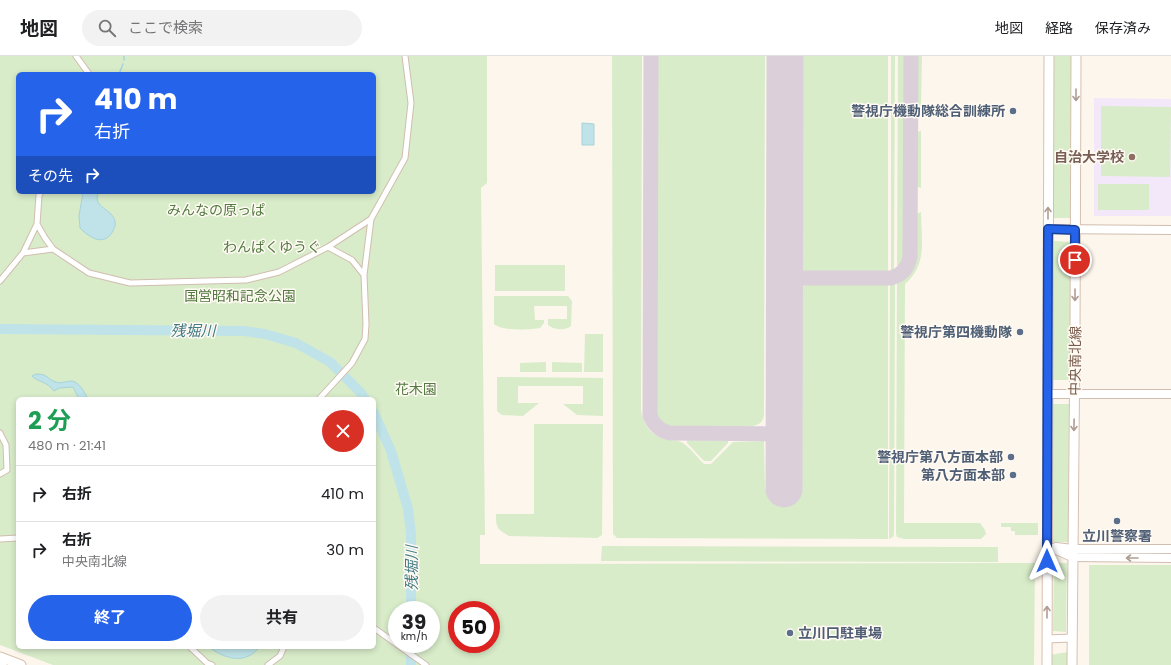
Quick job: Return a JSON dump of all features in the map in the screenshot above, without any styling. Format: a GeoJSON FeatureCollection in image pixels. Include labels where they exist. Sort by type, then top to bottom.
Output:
{"type":"FeatureCollection","features":[{"type":"Feature","properties":{"kind":"main road","name":"中央南北線"},"geometry":{"type":"LineString","coordinates":[[1046,665],[1049,56]]}},
{"type":"Feature","properties":{"kind":"main road","name":"中央南北線"},"geometry":{"type":"LineString","coordinates":[[1072,665],[1076,56]]}},
{"type":"Feature","properties":{"kind":"main road"},"geometry":{"type":"LineString","coordinates":[[0,657],[21,665]]}},
{"type":"Feature","properties":{"kind":"street"},"geometry":{"type":"LineString","coordinates":[[76,56],[88,72]]}},
{"type":"Feature","properties":{"kind":"street"},"geometry":{"type":"LineString","coordinates":[[321,397],[349,364],[352,363],[365,339],[366,315],[364,275],[371,219],[405,158],[411,103],[406,56]]}},
{"type":"Feature","properties":{"kind":"street"},"geometry":{"type":"LineString","coordinates":[[0,281],[23,253],[37,224],[40,194]]}},
{"type":"Feature","properties":{"kind":"street"},"geometry":{"type":"LineString","coordinates":[[37,224],[53,249],[89,273],[130,283],[246,280],[279,272],[328,247],[371,219]]}},
{"type":"Feature","properties":{"kind":"street"},"geometry":{"type":"LineString","coordinates":[[1048,229],[1171,230]]}},
{"type":"Feature","properties":{"kind":"street"},"geometry":{"type":"LineString","coordinates":[[328,247],[352,260],[364,275]]}},
{"type":"Feature","properties":{"kind":"street"},"geometry":{"type":"LineString","coordinates":[[23,253],[53,249]]}},
{"type":"Feature","properties":{"kind":"street"},"geometry":{"type":"LineString","coordinates":[[1048,394],[1171,394]]}},
{"type":"Feature","properties":{"kind":"street"},"geometry":{"type":"LineString","coordinates":[[0,433],[6,445],[7,470],[0,474]]}},
{"type":"Feature","properties":{"kind":"street"},"geometry":{"type":"LineString","coordinates":[[0,539],[16,538]]}},
{"type":"Feature","properties":{"kind":"street"},"geometry":{"type":"LineString","coordinates":[[1047,546],[1073,553],[1171,558]]}},
{"type":"Feature","properties":{"kind":"street"},"geometry":{"type":"LineString","coordinates":[[1073,553],[1171,549]]}},
{"type":"Feature","properties":{"kind":"street"},"geometry":{"type":"LineString","coordinates":[[376,629],[426,665]]}},
{"type":"Feature","properties":{"kind":"street"},"geometry":{"type":"LineString","coordinates":[[1047,639],[1071,638]]}},
{"type":"Feature","properties":{"kind":"street"},"geometry":{"type":"LineString","coordinates":[[192,649],[207,663],[212,665]]}},
{"type":"Feature","properties":{"kind":"street"},"geometry":{"type":"LineString","coordinates":[[268,665],[280,656],[283,649]]}},
{"type":"Feature","properties":{"kind":"shaded area","name":"自治大学校"},"geometry":{"type":"Polygon","coordinates":[[[1094,98],[1171,99],[1171,216],[1094,216],[1094,98]]]}},
{"type":"Feature","properties":{"kind":"green space","name":"国営昭和記念公園"},"geometry":{"type":"Polygon","coordinates":[[[0,56],[487,56],[487,183],[481,188],[485,535],[480,535],[480,564],[1035,563],[1034,665],[53,665],[0,645],[0,56]]]}},
{"type":"Feature","properties":{"kind":"green space"},"geometry":{"type":"Polygon","coordinates":[[[612,56],[642,56],[641,409],[645,424],[655,435],[665,439],[679,441],[684,444],[704,464],[711,464],[733,442],[764,441],[765,489],[800,490],[803,284],[808,281],[888,281],[888,539],[617,538],[613,534],[612,56]]]}},
{"type":"Feature","properties":{"kind":"green space"},"geometry":{"type":"Polygon","coordinates":[[[656,56],[765,56],[764,416],[757,425],[670,426],[662,422],[656,414],[656,56]]]}},
{"type":"Feature","properties":{"kind":"green space"},"geometry":{"type":"Polygon","coordinates":[[[802,56],[888,56],[888,274],[809,274],[803,270],[802,56]]]}},
{"type":"Feature","properties":{"kind":"green space"},"geometry":{"type":"Polygon","coordinates":[[[891,56],[895,56],[894,271],[891,273],[891,56]]]}},
{"type":"Feature","properties":{"kind":"green space"},"geometry":{"type":"Polygon","coordinates":[[[898,56],[906,56],[905,250],[904,261],[897,270],[898,56]]]}},
{"type":"Feature","properties":{"kind":"green space"},"geometry":{"type":"Polygon","coordinates":[[[915,56],[922,56],[921,106],[914,102],[915,56]]]}},
{"type":"Feature","properties":{"kind":"green space"},"geometry":{"type":"Polygon","coordinates":[[[1052,56],[1072,56],[1071,218],[1051,218],[1052,56]]]}},
{"type":"Feature","properties":{"kind":"green space"},"geometry":{"type":"Polygon","coordinates":[[[1101,106],[1171,107],[1170,177],[1101,176],[1101,106]]]}},
{"type":"Feature","properties":{"kind":"green space"},"geometry":{"type":"Polygon","coordinates":[[[921,131],[921,188],[914,182],[914,136],[917,132],[921,131]]]}},
{"type":"Feature","properties":{"kind":"green space"},"geometry":{"type":"Polygon","coordinates":[[[1098,184],[1149,184],[1149,210],[1098,210],[1098,184]]]}},
{"type":"Feature","properties":{"kind":"green space"},"geometry":{"type":"Polygon","coordinates":[[[921,212],[922,251],[920,260],[912,276],[905,284],[904,523],[980,523],[986,534],[981,539],[904,539],[897,537],[896,534],[897,278],[904,274],[909,268],[912,260],[914,244],[913,219],[915,215],[921,212]]]}},
{"type":"Feature","properties":{"kind":"green space"},"geometry":{"type":"Polygon","coordinates":[[[1054,241],[1071,242],[1070,380],[1051,380],[1054,241]]]}},
{"type":"Feature","properties":{"kind":"green space"},"geometry":{"type":"Polygon","coordinates":[[[495,265],[565,265],[565,291],[495,291],[495,265]]]}},
{"type":"Feature","properties":{"kind":"green space"},"geometry":{"type":"Polygon","coordinates":[[[895,279],[894,534],[893,537],[889,539],[890,281],[895,279]]]}},
{"type":"Feature","properties":{"kind":"green space"},"geometry":{"type":"Polygon","coordinates":[[[494,296],[568,296],[572,301],[571,326],[566,329],[560,329],[553,328],[548,325],[548,319],[567,319],[567,306],[534,306],[535,320],[544,320],[544,323],[540,328],[502,328],[494,324],[494,296]]]}},
{"type":"Feature","properties":{"kind":"green space"},"geometry":{"type":"Polygon","coordinates":[[[585,334],[603,334],[603,372],[584,372],[585,334]]]}},
{"type":"Feature","properties":{"kind":"green space"},"geometry":{"type":"Polygon","coordinates":[[[546,362],[546,372],[520,372],[520,363],[546,362]]]}},
{"type":"Feature","properties":{"kind":"green space"},"geometry":{"type":"Polygon","coordinates":[[[552,362],[582,363],[582,372],[552,372],[552,362]]]}},
{"type":"Feature","properties":{"kind":"green space"},"geometry":{"type":"Polygon","coordinates":[[[497,377],[603,378],[603,416],[577,415],[563,404],[583,404],[583,386],[518,386],[518,403],[539,403],[523,416],[502,415],[497,411],[497,377]]]}},
{"type":"Feature","properties":{"kind":"green space"},"geometry":{"type":"Polygon","coordinates":[[[1052,404],[1069,404],[1068,542],[1050,542],[1052,404]]]}},
{"type":"Feature","properties":{"kind":"green space"},"geometry":{"type":"Polygon","coordinates":[[[534,424],[603,424],[602,535],[597,538],[509,536],[498,528],[496,514],[534,514],[534,424]]]}},
{"type":"Feature","properties":{"kind":"green space"},"geometry":{"type":"Polygon","coordinates":[[[689,440],[728,441],[728,443],[711,461],[704,461],[687,443],[689,440]]]}},
{"type":"Feature","properties":{"kind":"green space"},"geometry":{"type":"Polygon","coordinates":[[[1001,523],[1038,523],[1038,535],[1015,535],[1015,531],[1011,531],[1011,527],[1001,527],[1001,523]]]}},
{"type":"Feature","properties":{"kind":"green space"},"geometry":{"type":"Polygon","coordinates":[[[602,546],[998,547],[998,562],[601,561],[602,546]]]}},
{"type":"Feature","properties":{"kind":"green space"},"geometry":{"type":"Polygon","coordinates":[[[1054,563],[1067,563],[1066,632],[1053,631],[1054,563]]]}},
{"type":"Feature","properties":{"kind":"green space"},"geometry":{"type":"Polygon","coordinates":[[[1089,565],[1171,565],[1171,665],[1089,665],[1089,565]]]}},
{"type":"Feature","properties":{"kind":"green space"},"geometry":{"type":"Polygon","coordinates":[[[1068,652],[1068,665],[1049,665],[1049,655],[1068,652]]]}},
{"type":"Feature","properties":{"kind":"water"},"geometry":{"type":"Polygon","coordinates":[[[582,123],[594,124],[594,145],[582,145],[582,123]]]}},
{"type":"Feature","properties":{"kind":"water"},"geometry":{"type":"Polygon","coordinates":[[[83,194],[98,194],[97,197],[100,205],[114,218],[115,223],[113,231],[105,239],[101,240],[92,238],[80,228],[79,216],[83,194]]]}},
{"type":"Feature","properties":{"kind":"water"},"geometry":{"type":"Polygon","coordinates":[[[36,374],[43,375],[58,383],[75,382],[82,388],[87,397],[78,397],[73,387],[59,388],[54,391],[48,385],[32,376],[36,374]]]}},
{"type":"Feature","properties":{"kind":"water"},"geometry":{"type":"Polygon","coordinates":[[[212,649],[257,649],[254,653],[242,658],[228,657],[212,649]]]}},
{"type":"Feature","properties":{"kind":"waterway"},"geometry":{"type":"LineString","coordinates":[[120,72],[123,64]]}},
{"type":"Feature","properties":{"kind":"waterway","name":"残堀川"},"geometry":{"type":"LineString","coordinates":[[0,329],[244,331],[265,334],[296,343],[330,362],[364,397]]}},
{"type":"Feature","properties":{"kind":"waterway","name":"残堀川"},"geometry":{"type":"LineString","coordinates":[[376,417],[391,451],[408,509],[411,534],[411,601]]}},
{"type":"Feature","properties":{"kind":"waterway","name":"残堀川"},"geometry":{"type":"LineString","coordinates":[[411,653],[411,665]]}},
{"type":"Feature","properties":{"kind":"taxiway"},"geometry":{"type":"LineString","coordinates":[[651,56],[650,416],[658,427],[663,431],[670,433],[784,434]]}},
{"type":"Feature","properties":{"kind":"taxiway"},"geometry":{"type":"LineString","coordinates":[[784,278],[891,278],[898,275],[906,268],[910,257],[911,56]]}},
{"type":"Feature","properties":{"kind":"runway"},"geometry":{"type":"LineString","coordinates":[[784,489],[785,56]]}},
{"type":"Feature","properties":{"kind":"place","name":"警視庁機動隊総合訓練所"},"geometry":{"type":"Point","coordinates":[1013,111]}},
{"type":"Feature","properties":{"kind":"place","name":"自治大学校"},"geometry":{"type":"Point","coordinates":[1132,157]}},
{"type":"Feature","properties":{"kind":"place","name":"警視庁第四機動隊"},"geometry":{"type":"Point","coordinates":[1020,332]}},
{"type":"Feature","properties":{"kind":"place","name":"警視庁第八方面本部"},"geometry":{"type":"Point","coordinates":[1011,457]}},
{"type":"Feature","properties":{"kind":"place","name":"第八方面本部"},"geometry":{"type":"Point","coordinates":[1013,475]}},
{"type":"Feature","properties":{"kind":"place","name":"立川警察署"},"geometry":{"type":"Point","coordinates":[1117,521]}},
{"type":"Feature","properties":{"kind":"place","name":"立川口駐車場"},"geometry":{"type":"Point","coordinates":[790,633]}},
{"type":"Feature","properties":{"kind":"route"},"geometry":{"type":"LineString","coordinates":[[1047,561],[1048,229],[1075,230],[1075,260]]}},
{"type":"Feature","properties":{"kind":"park label","name":"みんなの原っぱ"},"geometry":{"type":"Point","coordinates":[216,210]}},
{"type":"Feature","properties":{"kind":"park label","name":"わんぱくゆうぐ"},"geometry":{"type":"Point","coordinates":[272,247]}},
{"type":"Feature","properties":{"kind":"park label","name":"花木園"},"geometry":{"type":"Point","coordinates":[416,389]}}]}
